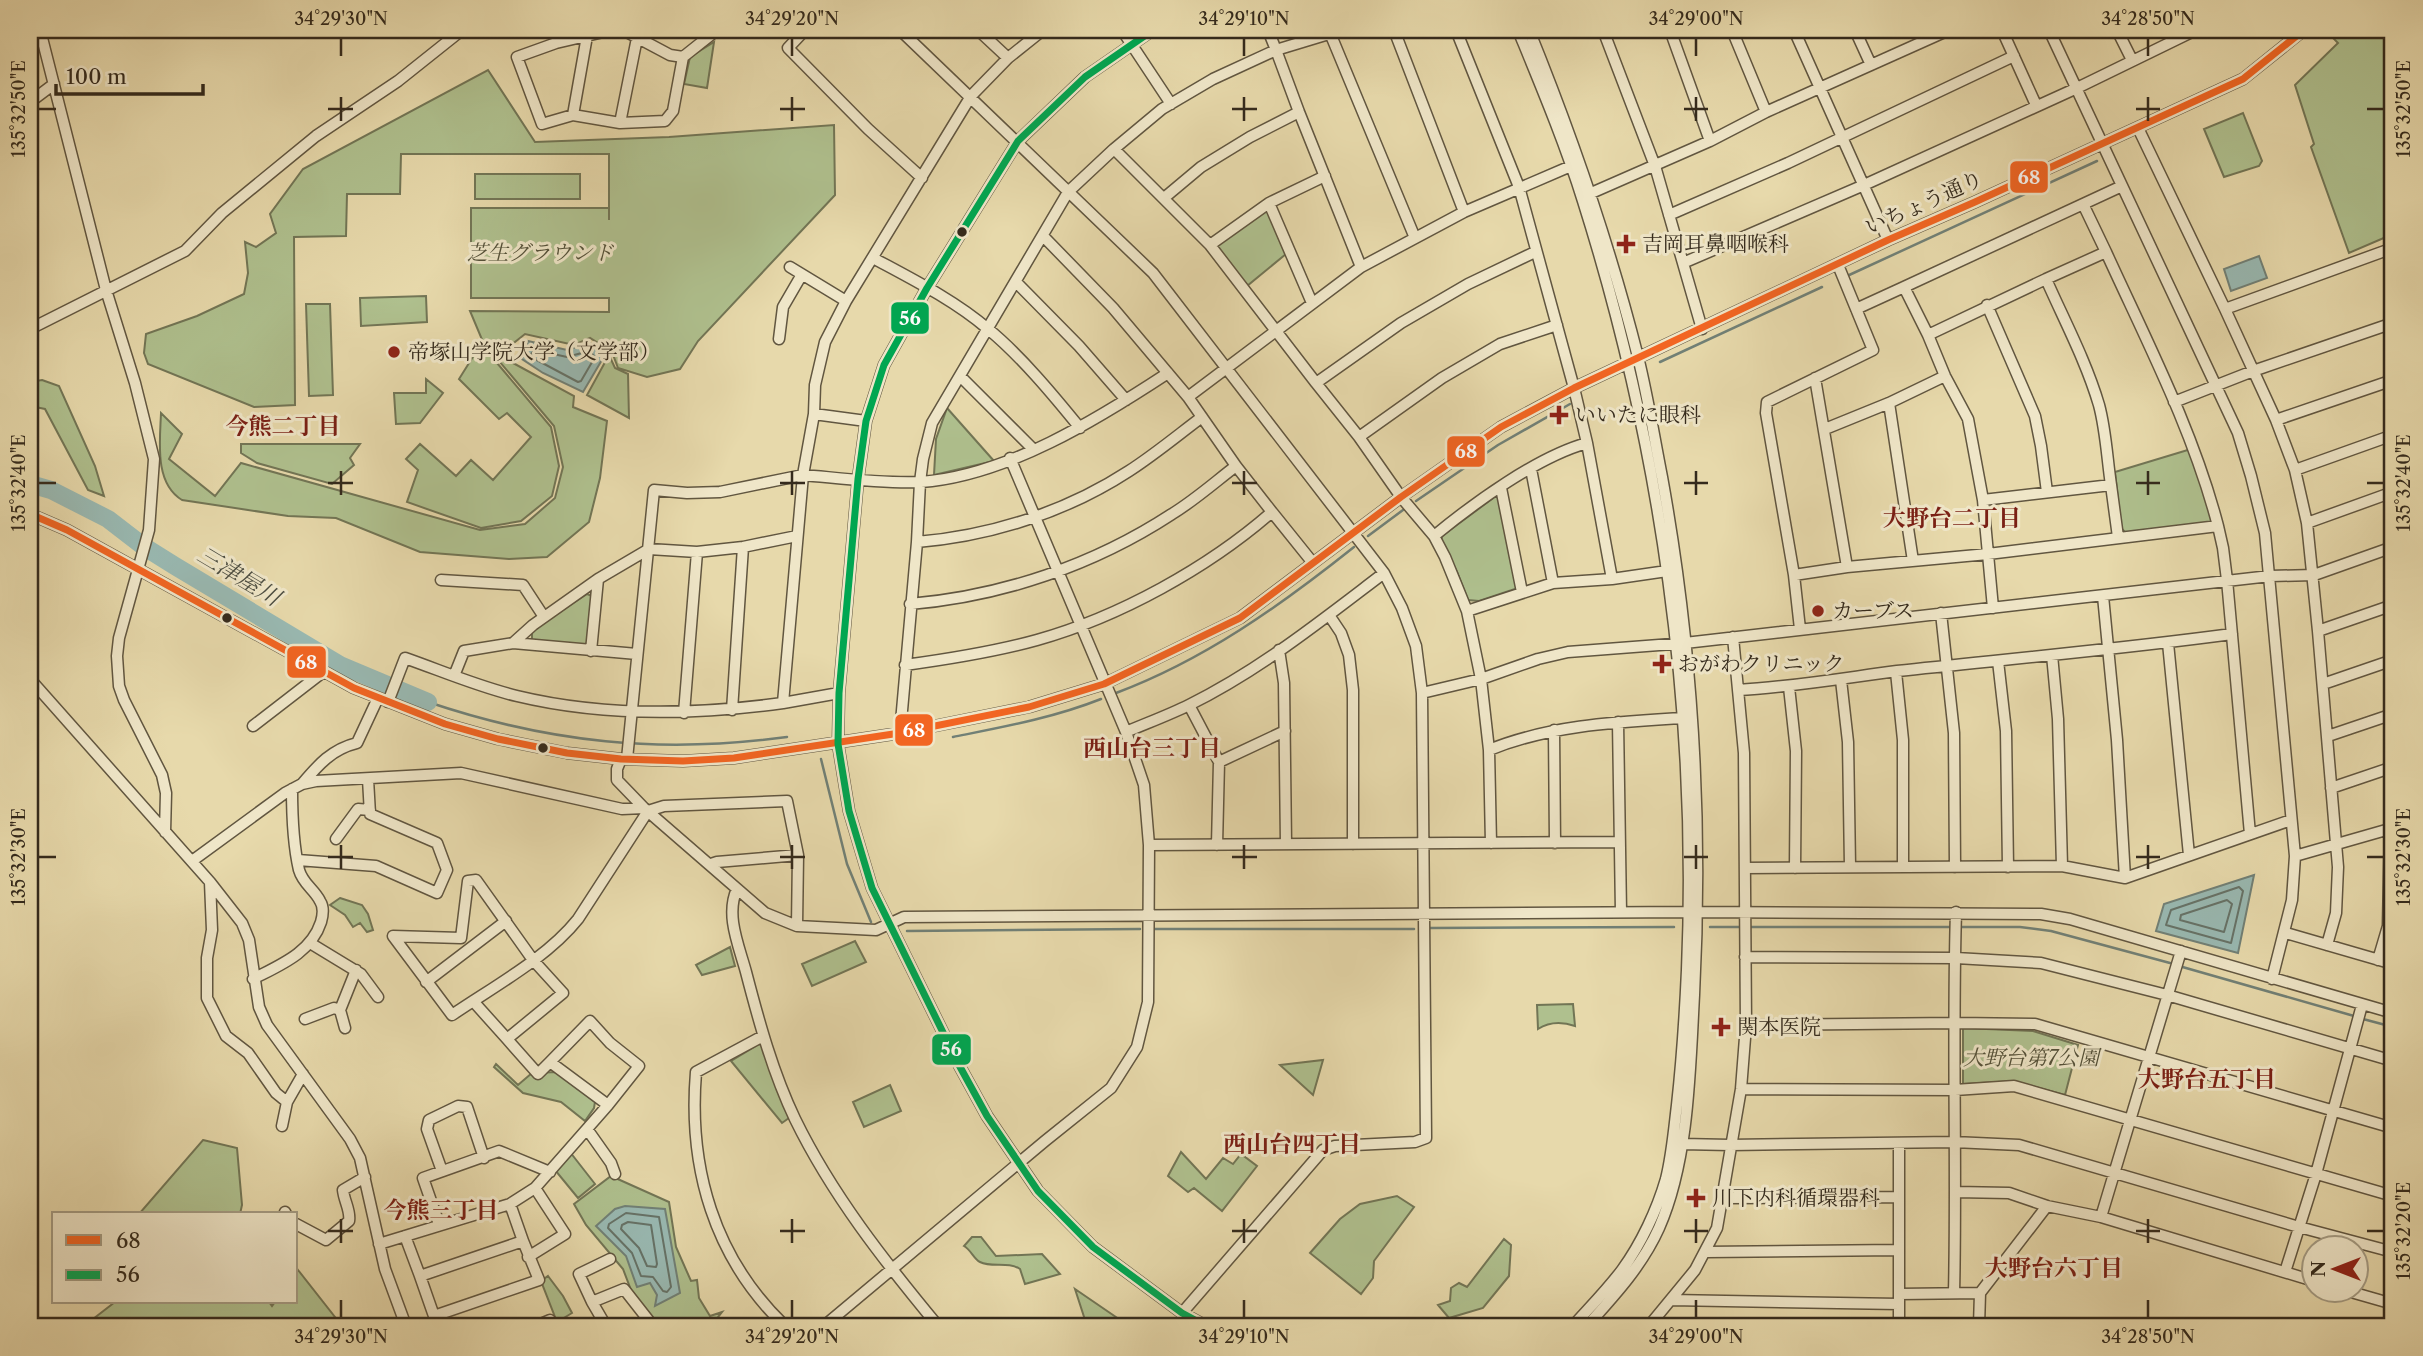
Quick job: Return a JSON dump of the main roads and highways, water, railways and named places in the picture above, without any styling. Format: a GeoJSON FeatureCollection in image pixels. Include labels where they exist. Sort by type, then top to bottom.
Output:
{"type":"FeatureCollection","features":[{"type":"Feature","properties":{"kind":"water"},"geometry":{"type":"Polygon","coordinates":[[[2259,256],[2267,278],[2231,291],[2224,269],[2259,256]]]}},
{"type":"Feature","properties":{"kind":"water"},"geometry":{"type":"Polygon","coordinates":[[[528,341],[567,350],[590,343],[606,353],[583,392],[543,373],[522,359],[528,341]]]}},
{"type":"Feature","properties":{"kind":"water"},"geometry":{"type":"Polygon","coordinates":[[[2254,875],[2238,953],[2156,931],[2164,904],[2254,875]]]}},
{"type":"Feature","properties":{"kind":"water"},"geometry":{"type":"Polygon","coordinates":[[[625,1206],[665,1209],[680,1293],[655,1306],[657,1295],[650,1283],[637,1287],[626,1256],[596,1226],[615,1209],[625,1206]]]}},
{"type":"Feature","properties":{"kind":"waterway"},"geometry":{"type":"LineString","coordinates":[[1847,276],[2097,161]]}},
{"type":"Feature","properties":{"kind":"waterway"},"geometry":{"type":"LineString","coordinates":[[1660,362],[1822,287]]}},
{"type":"Feature","properties":{"kind":"waterway"},"geometry":{"type":"LineString","coordinates":[[1416,501],[1498,445],[1570,404]]}},
{"type":"Feature","properties":{"kind":"waterway","name":"三津屋川"},"geometry":{"type":"LineString","coordinates":[[30,484],[51,490],[108,519],[143,546],[340,665],[428,702]]}},
{"type":"Feature","properties":{"kind":"waterway"},"geometry":{"type":"LineString","coordinates":[[1368,536],[1403,510]]}},
{"type":"Feature","properties":{"kind":"waterway"},"geometry":{"type":"LineString","coordinates":[[1116,693],[1180,665],[1240,630],[1354,547]]}},
{"type":"Feature","properties":{"kind":"waterway"},"geometry":{"type":"LineString","coordinates":[[953,737],[1046,717],[1101,699]]}},
{"type":"Feature","properties":{"kind":"waterway"},"geometry":{"type":"LineString","coordinates":[[428,702],[518,727],[606,741],[694,744],[787,737]]}},
{"type":"Feature","properties":{"kind":"waterway"},"geometry":{"type":"LineString","coordinates":[[821,759],[847,864],[871,922]]}},
{"type":"Feature","properties":{"kind":"waterway"},"geometry":{"type":"LineString","coordinates":[[1430,928],[1674,927]]}},
{"type":"Feature","properties":{"kind":"waterway"},"geometry":{"type":"LineString","coordinates":[[1710,927],[2020,927],[2051,931],[2170,963]]}},
{"type":"Feature","properties":{"kind":"waterway"},"geometry":{"type":"LineString","coordinates":[[907,931],[1140,929]]}},
{"type":"Feature","properties":{"kind":"waterway"},"geometry":{"type":"LineString","coordinates":[[1153,929],[1414,929]]}},
{"type":"Feature","properties":{"kind":"waterway"},"geometry":{"type":"LineString","coordinates":[[2179,966],[2354,1016]]}},
{"type":"Feature","properties":{"kind":"waterway"},"geometry":{"type":"LineString","coordinates":[[2363,1019],[2393,1027]]}},
{"type":"Feature","properties":{"kind":"place","name":"吉岡耳鼻咽喉科"},"geometry":{"type":"Point","coordinates":[1626,244]}},
{"type":"Feature","properties":{"kind":"place","name":"帝塚山学院大学（文学部）"},"geometry":{"type":"Point","coordinates":[394,352]}},
{"type":"Feature","properties":{"kind":"place","name":"いいたに眼科"},"geometry":{"type":"Point","coordinates":[1559,415]}},
{"type":"Feature","properties":{"kind":"place","name":"カーブス"},"geometry":{"type":"Point","coordinates":[1818,611]}},
{"type":"Feature","properties":{"kind":"place","name":"おがわクリニック"},"geometry":{"type":"Point","coordinates":[1662,664]}},
{"type":"Feature","properties":{"kind":"place","name":"関本医院"},"geometry":{"type":"Point","coordinates":[1721,1027]}},
{"type":"Feature","properties":{"kind":"place","name":"川下内科循環器科"},"geometry":{"type":"Point","coordinates":[1696,1198]}},
{"type":"Feature","properties":{"kind":"district","name":"今熊二丁目"},"geometry":{"type":"Point","coordinates":[283,426]}},
{"type":"Feature","properties":{"kind":"district","name":"大野台二丁目"},"geometry":{"type":"Point","coordinates":[1952,518]}},
{"type":"Feature","properties":{"kind":"district","name":"西山台三丁目"},"geometry":{"type":"Point","coordinates":[1152,748]}},
{"type":"Feature","properties":{"kind":"district","name":"大野台五丁目"},"geometry":{"type":"Point","coordinates":[2207,1079]}},
{"type":"Feature","properties":{"kind":"district","name":"西山台四丁目"},"geometry":{"type":"Point","coordinates":[1292,1144]}},
{"type":"Feature","properties":{"kind":"district","name":"今熊三丁目"},"geometry":{"type":"Point","coordinates":[441,1210]}},
{"type":"Feature","properties":{"kind":"district","name":"大野台六丁目"},"geometry":{"type":"Point","coordinates":[2054,1268]}},
{"type":"Feature","properties":{"kind":"park label","name":"芝生グラウンド"},"geometry":{"type":"Point","coordinates":[540,253]}},
{"type":"Feature","properties":{"kind":"park label","name":"大野台第7公園"},"geometry":{"type":"Point","coordinates":[2031,1058]}}]}
